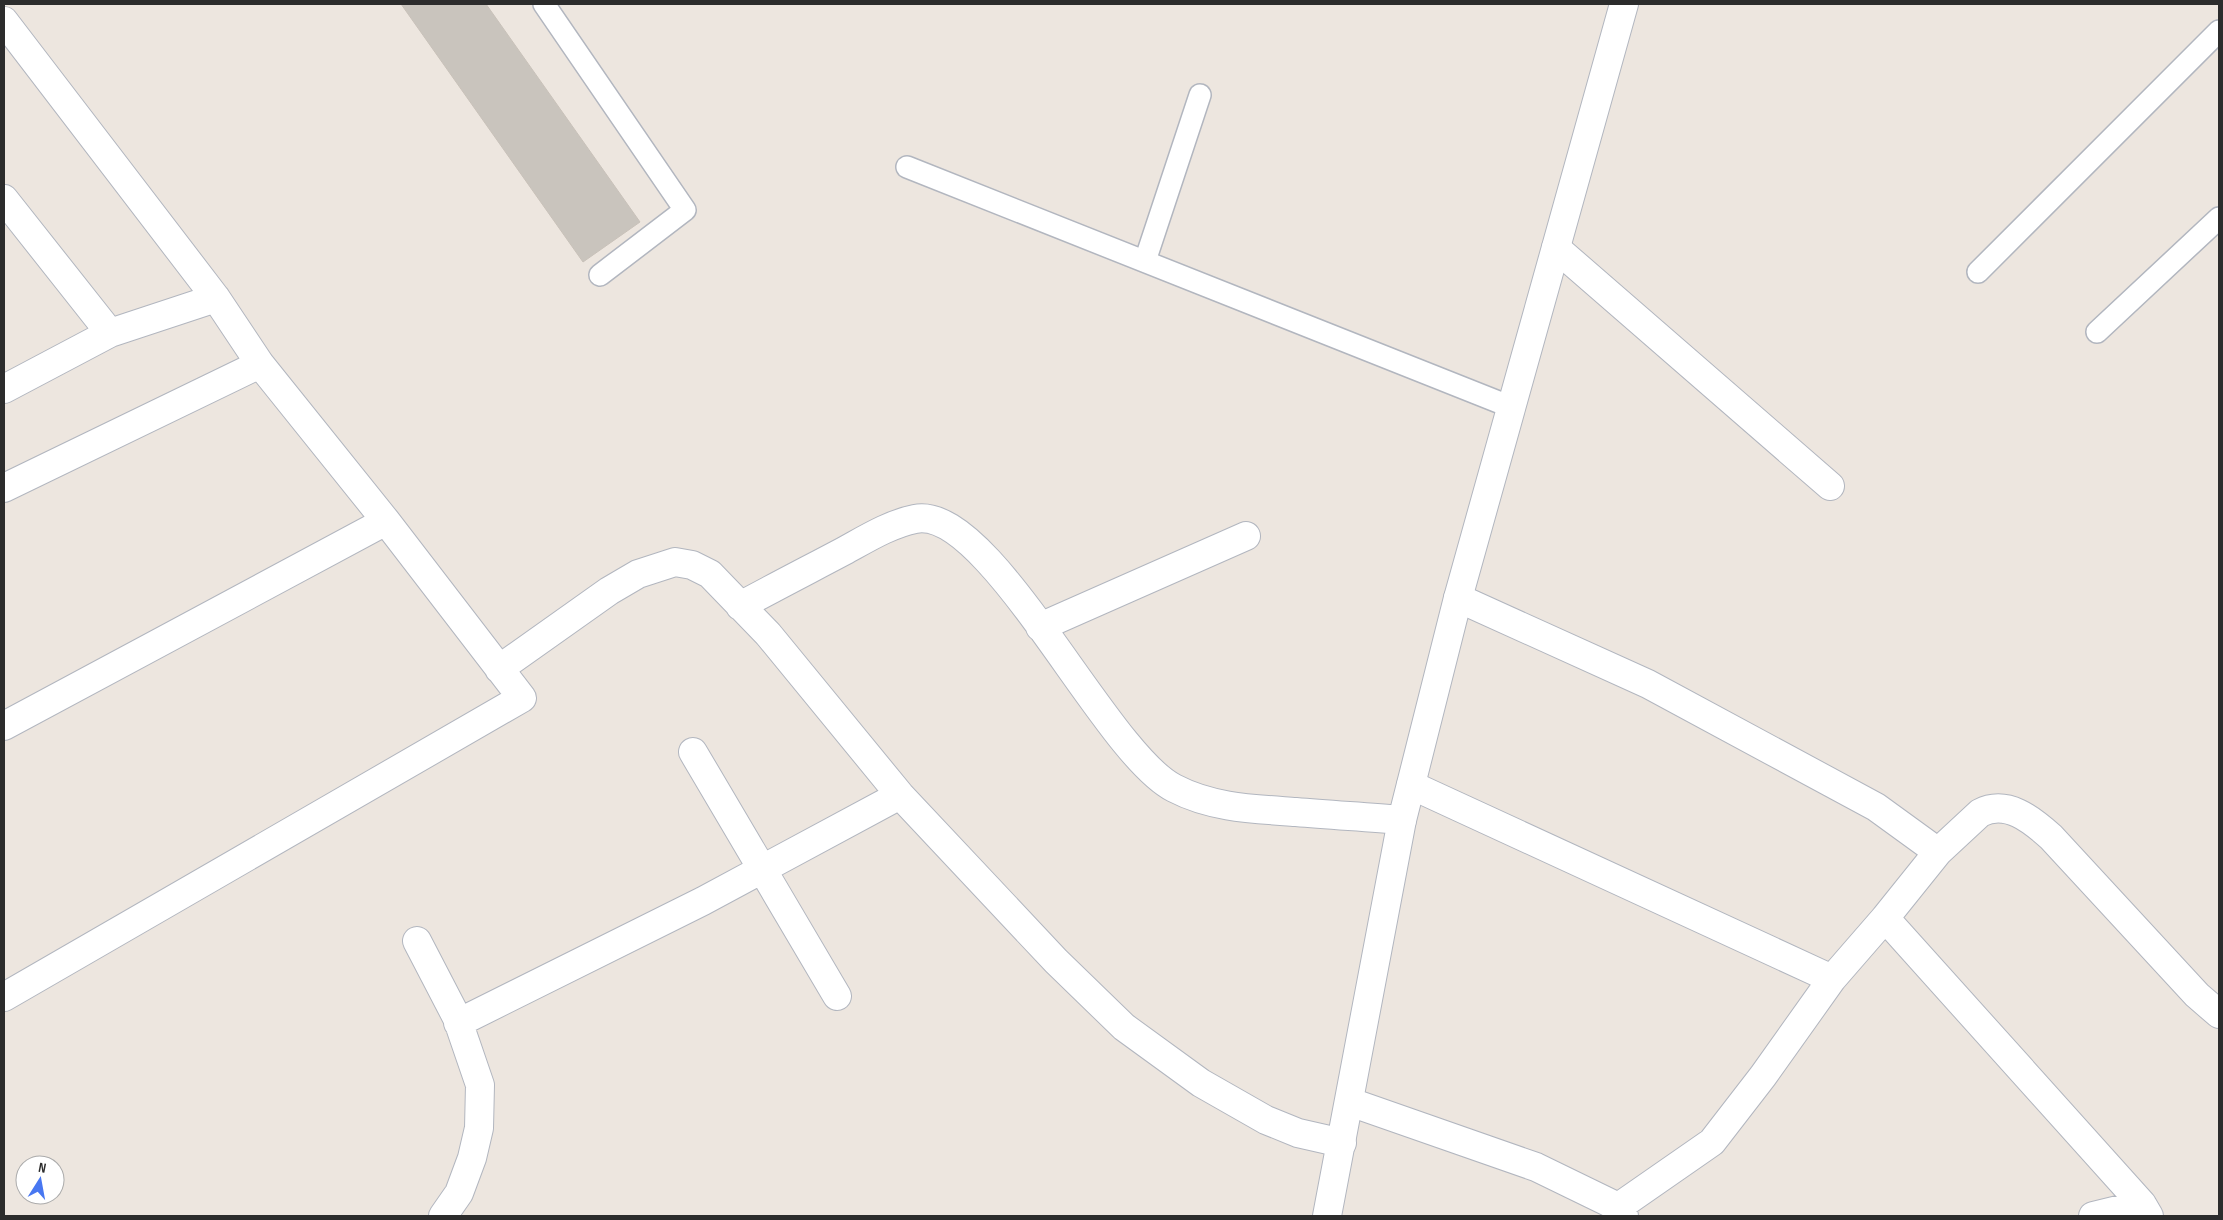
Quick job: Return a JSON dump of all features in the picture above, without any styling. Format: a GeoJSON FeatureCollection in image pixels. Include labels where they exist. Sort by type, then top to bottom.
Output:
{"type":"FeatureCollection","features":[{"type":"Feature","properties":{"kind":"street"},"geometry":{"type":"LineString","coordinates":[[1327,1216],[1402,820],[1458,598],[1624,4]]}},
{"type":"Feature","properties":{"kind":"street"},"geometry":{"type":"LineString","coordinates":[[4,21],[216,298],[260,364],[386,521],[522,698],[4,997]]}},
{"type":"Feature","properties":{"kind":"street"},"geometry":{"type":"LineString","coordinates":[[4,199],[110,333]]}},
{"type":"Feature","properties":{"kind":"street"},"geometry":{"type":"LineString","coordinates":[[1556,248],[1830,486]]}},
{"type":"Feature","properties":{"kind":"street"},"geometry":{"type":"LineString","coordinates":[[4,389],[110,333],[216,298]]}},
{"type":"Feature","properties":{"kind":"street"},"geometry":{"type":"LineString","coordinates":[[4,488],[260,364]]}},
{"type":"Feature","properties":{"kind":"street"},"geometry":{"type":"LineString","coordinates":[[740,606],[874,535],[917,518],[934,520],[970,541],[1000,574],[1137,757],[1171,787],[1202,801],[1242,808],[1402,820]]}},
{"type":"Feature","properties":{"kind":"street"},"geometry":{"type":"LineString","coordinates":[[4,726],[386,521]]}},
{"type":"Feature","properties":{"kind":"street"},"geometry":{"type":"LineString","coordinates":[[1040,627],[1246,536]]}},
{"type":"Feature","properties":{"kind":"street"},"geometry":{"type":"LineString","coordinates":[[499,669],[609,591],[638,574],[675,562],[692,565],[710,574],[768,634],[900,795],[1056,961],[1124,1027],[1201,1083],[1266,1120],[1298,1133],[1342,1143]]}},
{"type":"Feature","properties":{"kind":"street"},"geometry":{"type":"LineString","coordinates":[[1458,598],[1648,684],[1876,807],[1938,852]]}},
{"type":"Feature","properties":{"kind":"street"},"geometry":{"type":"LineString","coordinates":[[693,752],[837,996]]}},
{"type":"Feature","properties":{"kind":"street"},"geometry":{"type":"LineString","coordinates":[[1411,785],[1832,979]]}},
{"type":"Feature","properties":{"kind":"street"},"geometry":{"type":"LineString","coordinates":[[458,1023],[703,901],[900,795]]}},
{"type":"Feature","properties":{"kind":"street"},"geometry":{"type":"LineString","coordinates":[[1350,1102],[1536,1167],[1621,1212],[1712,1142],[1763,1076],[1832,979],[1885,918],[1938,852],[1985,810],[2002,808],[2031,819],[2073,859],[2197,995],[2219,1014]]}},
{"type":"Feature","properties":{"kind":"street"},"geometry":{"type":"LineString","coordinates":[[1885,918],[2146,1210]]}},
{"type":"Feature","properties":{"kind":"street"},"geometry":{"type":"LineString","coordinates":[[417,941],[458,1023],[480,1086],[479,1128],[472,1158],[459,1193],[443,1216]]}},
{"type":"Feature","properties":{"kind":"street"},"geometry":{"type":"LineString","coordinates":[[2093,1216],[2146,1210]]}},
{"type":"Feature","properties":{"kind":"lane"},"geometry":{"type":"LineString","coordinates":[[544,4],[685,210],[600,275]]}},
{"type":"Feature","properties":{"kind":"lane"},"geometry":{"type":"LineString","coordinates":[[1978,272],[2219,31]]}},
{"type":"Feature","properties":{"kind":"lane"},"geometry":{"type":"LineString","coordinates":[[1145,261],[1200,95]]}},
{"type":"Feature","properties":{"kind":"lane"},"geometry":{"type":"LineString","coordinates":[[907,167],[1511,407]]}},
{"type":"Feature","properties":{"kind":"lane"},"geometry":{"type":"LineString","coordinates":[[2097,332],[2219,218]]}},
{"type":"Feature","properties":{"kind":"building"},"geometry":{"type":"Polygon","coordinates":[[[401,4],[486,4],[640,222],[583,262],[401,4]]]}}]}
